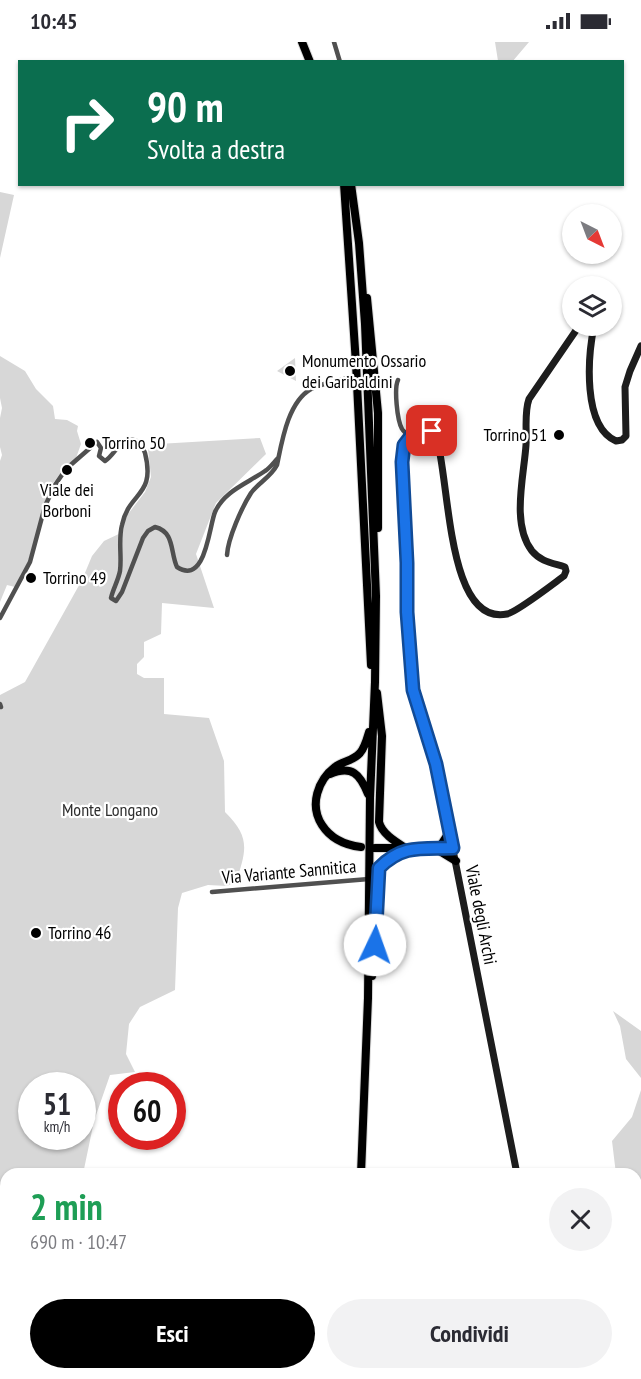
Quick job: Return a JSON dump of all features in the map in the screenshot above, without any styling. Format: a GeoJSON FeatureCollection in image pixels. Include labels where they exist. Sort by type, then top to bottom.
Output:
{"type":"FeatureCollection","features":[{"type":"Feature","properties":{"kind":"main road"},"geometry":{"type":"LineString","coordinates":[[302,42],[309,60]]}},
{"type":"Feature","properties":{"kind":"main road"},"geometry":{"type":"LineString","coordinates":[[344,186],[357,376],[373,700],[368,998],[361,1168]]}},
{"type":"Feature","properties":{"kind":"main road"},"geometry":{"type":"LineString","coordinates":[[351,186],[359,243],[365,324],[376,596],[373,700]]}},
{"type":"Feature","properties":{"kind":"main road"},"geometry":{"type":"LineString","coordinates":[[408,436],[421,429],[432,431],[436,436],[457,560],[467,587],[478,605],[487,612],[497,615],[513,612],[566,573],[565,567],[541,559],[530,548],[520,501],[528,403],[533,391],[572,336]]}},
{"type":"Feature","properties":{"kind":"main road"},"geometry":{"type":"LineString","coordinates":[[593,336],[590,362],[592,407],[604,432],[614,440],[620,441],[626,437],[625,387],[641,346]]}},
{"type":"Feature","properties":{"kind":"main road","name":"Viale degli Archi"},"geometry":{"type":"LineString","coordinates":[[408,436],[404,445],[402,462],[410,670],[413,690],[436,764],[516,1168]]}},
{"type":"Feature","properties":{"kind":"main road"},"geometry":{"type":"LineString","coordinates":[[375,682],[381,736],[379,822],[385,832],[407,849]]}},
{"type":"Feature","properties":{"kind":"main road"},"geometry":{"type":"LineString","coordinates":[[361,848],[335,839],[320,822],[316,810],[316,797],[319,786],[326,776],[337,766],[352,759],[360,752],[373,722]]}},
{"type":"Feature","properties":{"kind":"main road"},"geometry":{"type":"LineString","coordinates":[[326,776],[338,771],[358,775],[370,798]]}},
{"type":"Feature","properties":{"kind":"main road"},"geometry":{"type":"LineString","coordinates":[[434,849],[444,841],[450,831]]}},
{"type":"Feature","properties":{"kind":"main road"},"geometry":{"type":"LineString","coordinates":[[375,848],[453,848]]}},
{"type":"Feature","properties":{"kind":"main road"},"geometry":{"type":"LineString","coordinates":[[368,998],[374,963],[378,871],[381,866],[407,849]]}},
{"type":"Feature","properties":{"kind":"main road"},"geometry":{"type":"LineString","coordinates":[[434,849],[456,861]]}},
{"type":"Feature","properties":{"kind":"street"},"geometry":{"type":"LineString","coordinates":[[334,42],[339,60]]}},
{"type":"Feature","properties":{"kind":"street"},"geometry":{"type":"LineString","coordinates":[[227,555],[236,526],[252,492],[274,471],[286,429],[299,399],[319,386],[357,376]]}},
{"type":"Feature","properties":{"kind":"street"},"geometry":{"type":"LineString","coordinates":[[398,380],[395,385],[399,420],[402,430],[408,436]]}},
{"type":"Feature","properties":{"kind":"street"},"geometry":{"type":"LineString","coordinates":[[0,618],[27,569],[45,506],[55,485],[66,469],[97,442],[101,448],[99,456],[105,461],[123,442],[132,439],[138,441],[144,450],[148,469],[144,488],[126,511],[121,526],[120,569],[111,598],[116,601],[123,592],[143,538],[148,531],[155,527],[165,533],[171,541],[175,564],[179,569],[190,569],[197,566],[203,556],[214,513],[220,502],[267,470],[278,458]]}},
{"type":"Feature","properties":{"kind":"street","name":"Via Variante Sannitica"},"geometry":{"type":"LineString","coordinates":[[212,892],[369,879]]}},
{"type":"Feature","properties":{"kind":"green space"},"geometry":{"type":"Polygon","coordinates":[[[495,42],[529,42],[514,60],[498,60],[495,42]]]}},
{"type":"Feature","properties":{"kind":"green space"},"geometry":{"type":"Polygon","coordinates":[[[0,192],[14,195],[0,258],[0,192]]]}},
{"type":"Feature","properties":{"kind":"green space"},"geometry":{"type":"Polygon","coordinates":[[[0,356],[25,371],[36,389],[53,406],[55,419],[67,420],[78,426],[77,431],[81,444],[76,458],[65,467],[51,486],[28,562],[15,587],[7,585],[0,602],[0,461],[2,455],[0,418],[2,408],[0,356]]]}},
{"type":"Feature","properties":{"kind":"green space"},"geometry":{"type":"Polygon","coordinates":[[[295,358],[296,381],[277,371],[295,358]]]}},
{"type":"Feature","properties":{"kind":"green space","name":"Monte Longano"},"geometry":{"type":"Polygon","coordinates":[[[260,438],[266,454],[216,503],[196,554],[214,608],[162,603],[161,634],[144,642],[144,657],[137,664],[137,674],[144,678],[164,678],[164,714],[209,718],[224,761],[225,812],[239,829],[244,852],[236,882],[227,886],[208,885],[182,893],[178,908],[175,990],[140,1007],[129,1024],[126,1054],[135,1072],[108,1072],[108,1081],[96,1115],[96,1072],[18,1072],[18,1150],[88,1150],[84,1168],[0,1168],[0,695],[25,682],[82,580],[92,556],[104,541],[123,532],[125,518],[145,492],[151,477],[148,449],[158,444],[260,438]]]}},
{"type":"Feature","properties":{"kind":"green space"},"geometry":{"type":"Polygon","coordinates":[[[613,1011],[641,1031],[641,1078],[626,1059],[620,1026],[613,1011]]]}},
{"type":"Feature","properties":{"kind":"green space"},"geometry":{"type":"Polygon","coordinates":[[[641,1090],[641,1168],[615,1168],[612,1141],[632,1117],[641,1090]]]}},
{"type":"Feature","properties":{"kind":"place","name":"Monumento Ossario dei Garibaldini"},"geometry":{"type":"Point","coordinates":[290,371]}},
{"type":"Feature","properties":{"kind":"place","name":"Torrino 51"},"geometry":{"type":"Point","coordinates":[559,435]}},
{"type":"Feature","properties":{"kind":"place","name":"Torrino 50"},"geometry":{"type":"Point","coordinates":[90,443]}},
{"type":"Feature","properties":{"kind":"place","name":"Viale dei Borboni"},"geometry":{"type":"Point","coordinates":[67,470]}},
{"type":"Feature","properties":{"kind":"place","name":"Torrino 49"},"geometry":{"type":"Point","coordinates":[31,578]}},
{"type":"Feature","properties":{"kind":"place","name":"Torrino 46"},"geometry":{"type":"Point","coordinates":[36,933]}},
{"type":"Feature","properties":{"kind":"route"},"geometry":{"type":"LineString","coordinates":[[375,945],[379,868],[407,849],[453,848],[436,764],[413,690],[407,612],[402,462],[404,445],[408,436],[414,432],[421,429],[432,431]]}}]}
